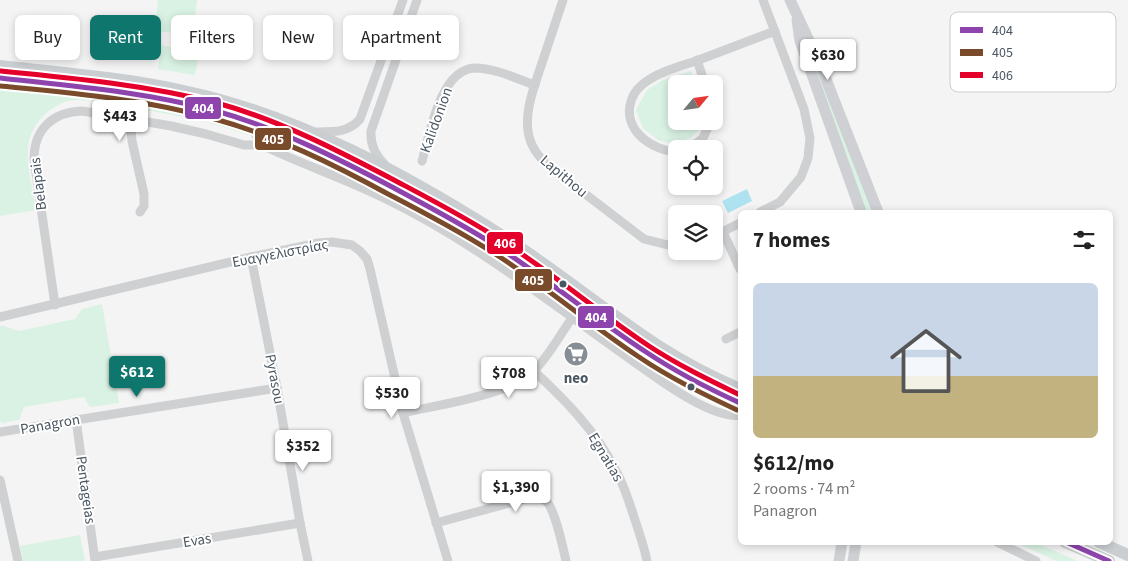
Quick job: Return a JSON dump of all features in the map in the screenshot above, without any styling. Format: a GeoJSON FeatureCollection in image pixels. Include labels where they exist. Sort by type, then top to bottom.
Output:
{"type":"FeatureCollection","features":[{"type":"Feature","properties":{"kind":"main road"},"geometry":{"type":"LineString","coordinates":[[790,0],[820,64],[877,210]]}},
{"type":"Feature","properties":{"kind":"main road"},"geometry":{"type":"LineString","coordinates":[[796,15],[800,40],[861,210]]}},
{"type":"Feature","properties":{"kind":"main road"},"geometry":{"type":"LineString","coordinates":[[0,66],[85,76],[187,92],[243,107],[310,132],[395,174],[502,236],[660,348],[703,372],[738,388]]}},
{"type":"Feature","properties":{"kind":"main road"},"geometry":{"type":"LineString","coordinates":[[0,78],[107,91],[181,103],[215,111],[276,131],[339,159],[433,209],[498,247],[658,360],[705,387],[738,402]]}},
{"type":"Feature","properties":{"kind":"main road"},"geometry":{"type":"LineString","coordinates":[[839,561],[842,545]]}},
{"type":"Feature","properties":{"kind":"main road"},"geometry":{"type":"LineString","coordinates":[[853,561],[856,545]]}},
{"type":"Feature","properties":{"kind":"main road"},"geometry":{"type":"LineString","coordinates":[[1071,545],[1109,561]]}},
{"type":"Feature","properties":{"kind":"main road"},"geometry":{"type":"LineString","coordinates":[[1106,545],[1128,555]]}},
{"type":"Feature","properties":{"kind":"street"},"geometry":{"type":"LineString","coordinates":[[310,132],[338,133],[351,127],[360,119],[403,0]]}},
{"type":"Feature","properties":{"kind":"street"},"geometry":{"type":"LineString","coordinates":[[395,174],[377,158],[372,146],[370,131],[417,0]]}},
{"type":"Feature","properties":{"kind":"street","name":"Lapithou"},"geometry":{"type":"LineString","coordinates":[[563,0],[535,85],[528,114],[528,130],[533,146],[543,161],[644,239],[668,246]]}},
{"type":"Feature","properties":{"kind":"street"},"geometry":{"type":"LineString","coordinates":[[762,0],[804,109],[810,138],[808,158],[801,177],[780,202],[764,210]]}},
{"type":"Feature","properties":{"kind":"street"},"geometry":{"type":"LineString","coordinates":[[668,149],[661,148],[640,136],[631,122],[629,107],[633,95],[641,85],[666,71],[775,31]]}},
{"type":"Feature","properties":{"kind":"street"},"geometry":{"type":"LineString","coordinates":[[697,60],[702,75]]}},
{"type":"Feature","properties":{"kind":"street","name":"Kalidonion"},"geometry":{"type":"LineString","coordinates":[[422,160],[443,93],[450,82],[462,72],[474,68],[488,70],[535,85]]}},
{"type":"Feature","properties":{"kind":"street","name":"Belapais"},"geometry":{"type":"LineString","coordinates":[[54,305],[34,159],[36,140],[42,129],[51,121],[72,111],[104,113],[206,134],[244,145],[254,145],[259,142]]}},
{"type":"Feature","properties":{"kind":"street"},"geometry":{"type":"LineString","coordinates":[[130,119],[133,148],[144,194],[144,206],[140,212]]}},
{"type":"Feature","properties":{"kind":"street"},"geometry":{"type":"LineString","coordinates":[[250,122],[259,142],[277,152],[386,199],[433,225],[497,263],[667,385],[719,413],[730,416],[738,415]]}},
{"type":"Feature","properties":{"kind":"street"},"geometry":{"type":"LineString","coordinates":[[738,224],[723,232],[738,265]]}},
{"type":"Feature","properties":{"kind":"street","name":"Ευαγγελιστρίας"},"geometry":{"type":"LineString","coordinates":[[0,317],[251,257],[318,243],[332,242],[352,245],[367,259],[403,413],[448,561]]}},
{"type":"Feature","properties":{"kind":"street","name":"Pyrasou"},"geometry":{"type":"LineString","coordinates":[[251,257],[308,561]]}},
{"type":"Feature","properties":{"kind":"street"},"geometry":{"type":"LineString","coordinates":[[403,413],[494,392],[515,385],[534,371],[572,318]]}},
{"type":"Feature","properties":{"kind":"street"},"geometry":{"type":"LineString","coordinates":[[726,339],[738,333]]}},
{"type":"Feature","properties":{"kind":"street","name":"Egnatias"},"geometry":{"type":"LineString","coordinates":[[534,371],[574,410],[605,450],[628,500],[645,548],[647,561]]}},
{"type":"Feature","properties":{"kind":"street","name":"Panagron"},"geometry":{"type":"LineString","coordinates":[[0,432],[277,388]]}},
{"type":"Feature","properties":{"kind":"street","name":"Pentageias"},"geometry":{"type":"LineString","coordinates":[[76,419],[95,559]]}},
{"type":"Feature","properties":{"kind":"street"},"geometry":{"type":"LineString","coordinates":[[0,480],[18,561]]}},
{"type":"Feature","properties":{"kind":"street"},"geometry":{"type":"LineString","coordinates":[[436,523],[528,498],[540,498],[546,501],[553,512],[566,561]]}},
{"type":"Feature","properties":{"kind":"street","name":"Evas"},"geometry":{"type":"LineString","coordinates":[[95,559],[300,523]]}},
{"type":"Feature","properties":{"kind":"street"},"geometry":{"type":"LineString","coordinates":[[1003,545],[1036,561]]}},
{"type":"Feature","properties":{"kind":"green space"},"geometry":{"type":"Polygon","coordinates":[[[158,0],[197,0],[195,15],[171,15],[171,33],[161,32],[161,15],[157,15],[158,0]]]}},
{"type":"Feature","properties":{"kind":"green space"},"geometry":{"type":"Polygon","coordinates":[[[804,42],[836,116],[872,210],[865,210],[804,42]]]}},
{"type":"Feature","properties":{"kind":"green space"},"geometry":{"type":"Polygon","coordinates":[[[161,45],[171,47],[171,60],[198,60],[195,75],[158,69],[159,60],[161,60],[161,45]]]}},
{"type":"Feature","properties":{"kind":"green space"},"geometry":{"type":"Polygon","coordinates":[[[691,71],[693,75],[679,75],[691,71]]]}},
{"type":"Feature","properties":{"kind":"green space"},"geometry":{"type":"Polygon","coordinates":[[[668,78],[668,130],[698,130],[692,137],[684,140],[668,140],[668,142],[658,140],[643,128],[636,110],[647,90],[668,78]]]}},
{"type":"Feature","properties":{"kind":"green space"},"geometry":{"type":"Polygon","coordinates":[[[0,85],[79,95],[97,101],[171,107],[224,121],[250,134],[199,120],[148,110],[83,100],[65,102],[50,110],[41,118],[29,140],[28,160],[36,210],[0,216],[0,85]]]}},
{"type":"Feature","properties":{"kind":"green space"},"geometry":{"type":"Polygon","coordinates":[[[102,304],[119,403],[90,407],[84,397],[24,407],[19,420],[2,423],[0,420],[0,326],[19,331],[75,319],[82,309],[102,304]]]}},
{"type":"Feature","properties":{"kind":"green space"},"geometry":{"type":"Polygon","coordinates":[[[80,535],[85,561],[23,561],[20,546],[80,535]]]}},
{"type":"Feature","properties":{"kind":"green space"},"geometry":{"type":"Polygon","coordinates":[[[1021,545],[1041,545],[1078,561],[1056,561],[1021,545]]]}},
{"type":"Feature","properties":{"kind":"water"},"geometry":{"type":"Polygon","coordinates":[[[747,189],[752,201],[728,213],[722,201],[747,189]]]}},
{"type":"Feature","properties":{"kind":"transit line","name":"406"},"geometry":{"type":"LineString","coordinates":[[1,71],[55,76],[163,91],[217,103],[285,127],[373,169],[475,224],[521,253],[649,346],[682,366],[738,394]]}},
{"type":"Feature","properties":{"kind":"transit line","name":"404"},"geometry":{"type":"LineString","coordinates":[[0,78],[109,90],[190,104],[239,118],[285,135],[394,188],[472,231],[517,260],[657,359],[738,402]]}},
{"type":"Feature","properties":{"kind":"transit line","name":"405"},"geometry":{"type":"LineString","coordinates":[[0,86],[54,91],[162,106],[215,119],[282,142],[367,183],[467,237],[511,264],[651,365],[737,410]]}},
{"type":"Feature","properties":{"kind":"transit line","name":"404"},"geometry":{"type":"LineString","coordinates":[[1073,545],[1109,561]]}},
{"type":"Feature","properties":{"kind":"place","name":"neo"},"geometry":{"type":"Point","coordinates":[576,354]}}]}
